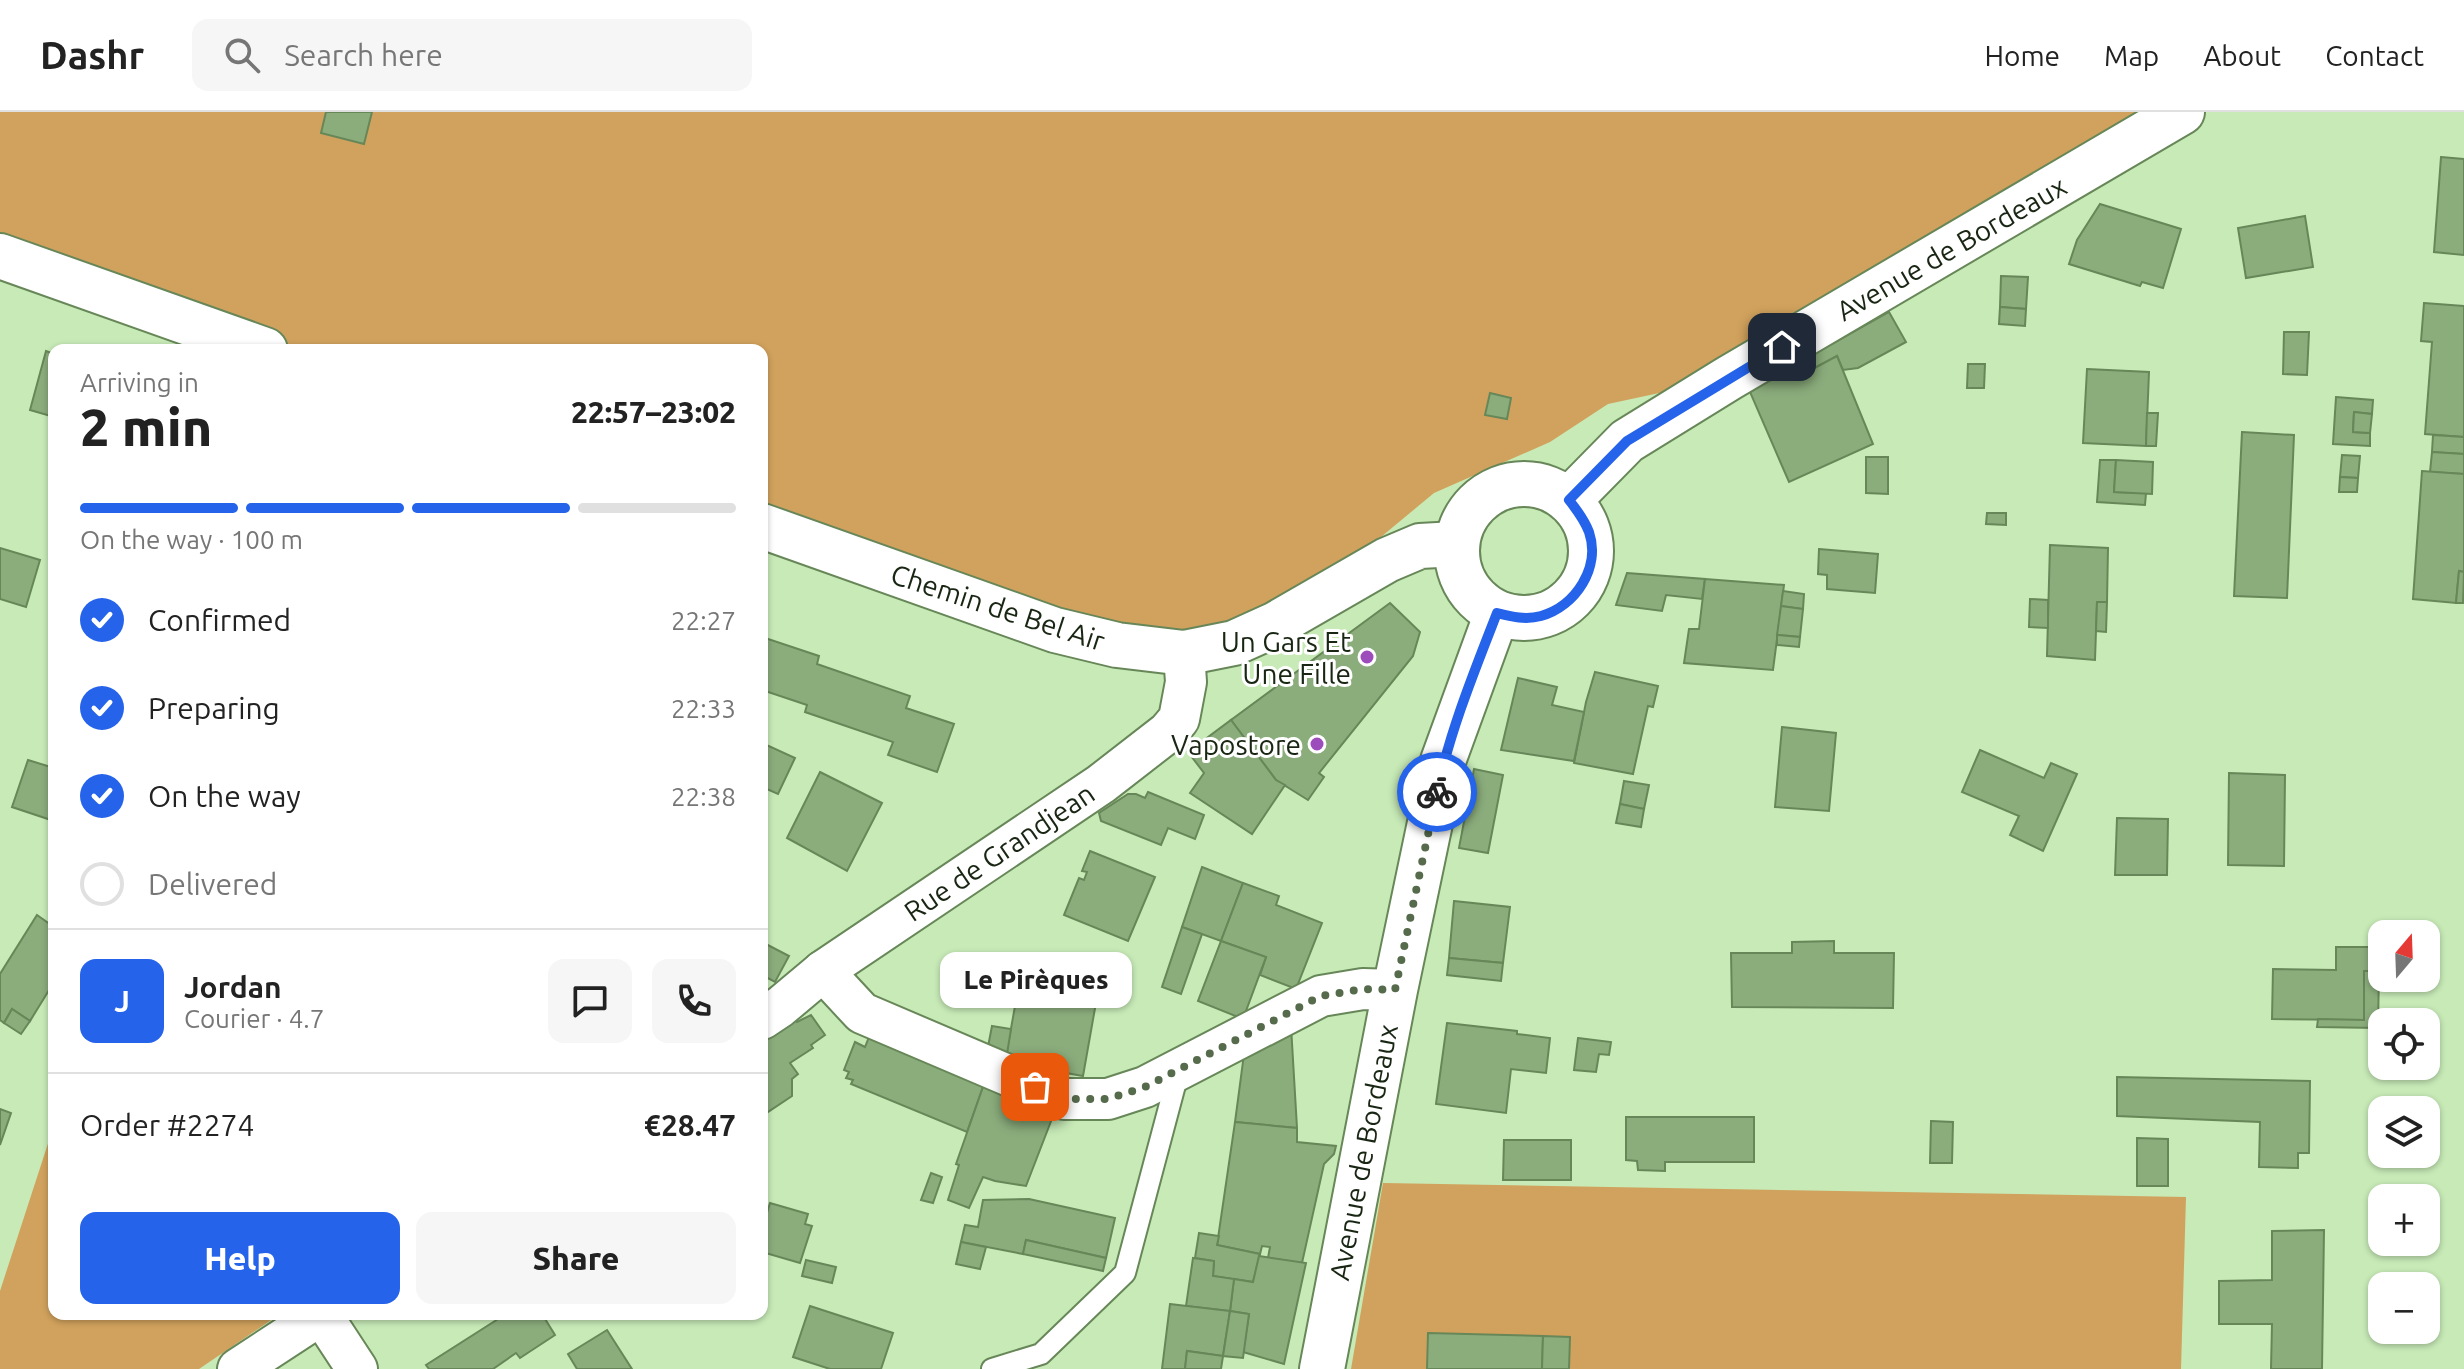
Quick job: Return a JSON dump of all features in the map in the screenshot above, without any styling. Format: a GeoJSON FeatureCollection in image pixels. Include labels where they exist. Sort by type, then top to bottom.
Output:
{"type":"FeatureCollection","features":[{"type":"Feature","properties":{"kind":"main road","name":"Avenue de Bordeaux"},"geometry":{"type":"LineString","coordinates":[[1569,500],[1627,441],[2182,112]]}},
{"type":"Feature","properties":{"kind":"main road"},"geometry":{"type":"LineString","coordinates":[[0,256],[248,344]]}},
{"type":"Feature","properties":{"kind":"main road"},"geometry":{"type":"LineString","coordinates":[[1517,483],[1553,489],[1569,500],[1582,516],[1590,535],[1591,557],[1586,577],[1575,595],[1559,609],[1539,616],[1518,618],[1497,613],[1479,602],[1465,585],[1457,565],[1456,544],[1460,526],[1469,510],[1498,487],[1517,483]]}},
{"type":"Feature","properties":{"kind":"main road","name":"Chemin de Bel Air"},"geometry":{"type":"LineString","coordinates":[[768,528],[1055,630],[1117,645],[1184,653],[1234,643],[1276,624],[1387,560],[1420,546],[1456,544]]}},
{"type":"Feature","properties":{"kind":"main road","name":"Avenue de Bordeaux"},"geometry":{"type":"LineString","coordinates":[[1322,1369],[1443,761],[1497,613]]}},
{"type":"Feature","properties":{"kind":"street","name":"Rue de Grandjean"},"geometry":{"type":"LineString","coordinates":[[771,1013],[823,971],[1101,784],[1168,732],[1179,719],[1186,682],[1184,653]]}},
{"type":"Feature","properties":{"kind":"street"},"geometry":{"type":"LineString","coordinates":[[823,971],[862,1013],[1064,1099],[1108,1099],[1145,1087],[1321,996],[1363,989],[1395,990]]}},
{"type":"Feature","properties":{"kind":"street"},"geometry":{"type":"LineString","coordinates":[[238,1369],[313,1320]]}},
{"type":"Feature","properties":{"kind":"street"},"geometry":{"type":"LineString","coordinates":[[326,1320],[357,1369]]}},
{"type":"Feature","properties":{"kind":"lane"},"geometry":{"type":"LineString","coordinates":[[992,1369],[1041,1354],[1125,1273],[1179,1070]]}},
{"type":"Feature","properties":{"kind":"shaded area"},"geometry":{"type":"Polygon","coordinates":[[[0,112],[2182,112],[1729,378],[1608,404],[1550,442],[1434,493],[1276,624],[1184,653],[768,528],[768,344],[248,344],[0,256],[0,112]]]}},
{"type":"Feature","properties":{"kind":"shaded area"},"geometry":{"type":"Polygon","coordinates":[[[48,1143],[48,1320],[271,1320],[199,1369],[0,1369],[0,1291],[48,1143]]]}},
{"type":"Feature","properties":{"kind":"shaded area"},"geometry":{"type":"Polygon","coordinates":[[[1383,1183],[2186,1197],[2181,1369],[1351,1369],[1383,1183]]]}},
{"type":"Feature","properties":{"kind":"building"},"geometry":{"type":"Polygon","coordinates":[[[326,112],[372,112],[364,144],[321,133],[326,112]]]}},
{"type":"Feature","properties":{"kind":"building"},"geometry":{"type":"Polygon","coordinates":[[[2441,157],[2464,159],[2464,255],[2434,252],[2441,157]]]}},
{"type":"Feature","properties":{"kind":"building"},"geometry":{"type":"Polygon","coordinates":[[[2100,204],[2181,229],[2163,288],[2142,282],[2140,286],[2069,264],[2077,240],[2100,204]]]}},
{"type":"Feature","properties":{"kind":"building"},"geometry":{"type":"Polygon","coordinates":[[[2305,216],[2313,267],[2246,278],[2238,228],[2305,216]]]}},
{"type":"Feature","properties":{"kind":"building"},"geometry":{"type":"Polygon","coordinates":[[[2001,276],[2028,277],[2026,309],[2000,307],[2001,276]]]}},
{"type":"Feature","properties":{"kind":"building"},"geometry":{"type":"Polygon","coordinates":[[[2424,303],[2464,306],[2464,437],[2425,434],[2432,342],[2421,341],[2424,303]]]}},
{"type":"Feature","properties":{"kind":"building"},"geometry":{"type":"Polygon","coordinates":[[[2000,307],[2026,309],[2025,326],[1999,324],[2000,307]]]}},
{"type":"Feature","properties":{"kind":"building"},"geometry":{"type":"Polygon","coordinates":[[[1889,312],[1906,342],[1858,368],[1843,370],[1837,356],[1813,369],[1807,358],[1889,312]]]}},
{"type":"Feature","properties":{"kind":"building"},"geometry":{"type":"Polygon","coordinates":[[[2284,332],[2309,332],[2307,375],[2283,374],[2284,332]]]}},
{"type":"Feature","properties":{"kind":"building"},"geometry":{"type":"Polygon","coordinates":[[[46,351],[48,415],[30,410],[46,351]]]}},
{"type":"Feature","properties":{"kind":"building"},"geometry":{"type":"Polygon","coordinates":[[[1837,356],[1873,444],[1789,482],[1750,392],[1807,358],[1813,369],[1837,356]]]}},
{"type":"Feature","properties":{"kind":"building"},"geometry":{"type":"Polygon","coordinates":[[[1968,364],[1985,364],[1984,388],[1967,388],[1968,364]]]}},
{"type":"Feature","properties":{"kind":"building"},"geometry":{"type":"Polygon","coordinates":[[[2087,369],[2149,372],[2146,446],[2083,443],[2087,369]]]}},
{"type":"Feature","properties":{"kind":"building"},"geometry":{"type":"Polygon","coordinates":[[[1490,393],[1511,398],[1507,419],[1485,415],[1490,393]]]}},
{"type":"Feature","properties":{"kind":"building"},"geometry":{"type":"Polygon","coordinates":[[[2336,397],[2373,400],[2372,414],[2354,412],[2353,432],[2370,433],[2370,446],[2333,444],[2336,397]]]}},
{"type":"Feature","properties":{"kind":"building"},"geometry":{"type":"Polygon","coordinates":[[[2354,412],[2372,414],[2370,433],[2353,432],[2354,412]]]}},
{"type":"Feature","properties":{"kind":"building"},"geometry":{"type":"Polygon","coordinates":[[[2147,413],[2158,413],[2156,446],[2146,446],[2147,413]]]}},
{"type":"Feature","properties":{"kind":"building"},"geometry":{"type":"Polygon","coordinates":[[[2242,432],[2294,435],[2287,598],[2234,596],[2242,432]]]}},
{"type":"Feature","properties":{"kind":"building"},"geometry":{"type":"Polygon","coordinates":[[[2433,435],[2464,437],[2464,454],[2432,452],[2433,435]]]}},
{"type":"Feature","properties":{"kind":"building"},"geometry":{"type":"Polygon","coordinates":[[[2432,452],[2464,454],[2464,474],[2430,472],[2432,452]]]}},
{"type":"Feature","properties":{"kind":"building"},"geometry":{"type":"Polygon","coordinates":[[[2342,455],[2360,456],[2358,478],[2340,477],[2342,455]]]}},
{"type":"Feature","properties":{"kind":"building"},"geometry":{"type":"Polygon","coordinates":[[[1866,457],[1888,457],[1888,494],[1866,493],[1866,457]]]}},
{"type":"Feature","properties":{"kind":"building"},"geometry":{"type":"Polygon","coordinates":[[[2100,460],[2116,460],[2114,492],[2146,493],[2145,505],[2097,502],[2100,460]]]}},
{"type":"Feature","properties":{"kind":"building"},"geometry":{"type":"Polygon","coordinates":[[[2116,460],[2153,462],[2152,494],[2114,492],[2116,460]]]}},
{"type":"Feature","properties":{"kind":"building"},"geometry":{"type":"Polygon","coordinates":[[[2422,471],[2464,474],[2464,572],[2459,571],[2456,603],[2413,599],[2422,471]]]}},
{"type":"Feature","properties":{"kind":"building"},"geometry":{"type":"Polygon","coordinates":[[[2340,477],[2358,478],[2357,492],[2339,492],[2340,477]]]}},
{"type":"Feature","properties":{"kind":"building"},"geometry":{"type":"Polygon","coordinates":[[[1987,513],[2006,513],[2006,525],[1986,524],[1987,513]]]}},
{"type":"Feature","properties":{"kind":"building"},"geometry":{"type":"Polygon","coordinates":[[[2050,545],[2108,548],[2107,602],[2097,602],[2095,660],[2047,656],[2050,545]]]}},
{"type":"Feature","properties":{"kind":"building"},"geometry":{"type":"Polygon","coordinates":[[[0,548],[40,560],[26,607],[0,599],[0,548]]]}},
{"type":"Feature","properties":{"kind":"building"},"geometry":{"type":"Polygon","coordinates":[[[1819,549],[1878,554],[1875,593],[1827,589],[1827,575],[1818,574],[1819,549]]]}},
{"type":"Feature","properties":{"kind":"building"},"geometry":{"type":"Polygon","coordinates":[[[2459,571],[2464,572],[2463,603],[2456,603],[2459,571]]]}},
{"type":"Feature","properties":{"kind":"building"},"geometry":{"type":"Polygon","coordinates":[[[1627,573],[1705,579],[1702,599],[1666,595],[1662,611],[1616,605],[1627,573]]]}},
{"type":"Feature","properties":{"kind":"building"},"geometry":{"type":"Polygon","coordinates":[[[1705,579],[1784,585],[1773,670],[1684,663],[1689,629],[1699,629],[1705,579]]]}},
{"type":"Feature","properties":{"kind":"building"},"geometry":{"type":"Polygon","coordinates":[[[1783,591],[1804,594],[1803,609],[1781,606],[1783,591]]]}},
{"type":"Feature","properties":{"kind":"building"},"geometry":{"type":"Polygon","coordinates":[[[2030,599],[2048,600],[2048,628],[2029,627],[2030,599]]]}},
{"type":"Feature","properties":{"kind":"building"},"geometry":{"type":"Polygon","coordinates":[[[2097,602],[2107,602],[2106,632],[2096,631],[2097,602]]]}},
{"type":"Feature","properties":{"kind":"building"},"geometry":{"type":"Polygon","coordinates":[[[1390,603],[1420,632],[1413,656],[1319,773],[1324,777],[1308,800],[1276,780],[1231,720],[1390,603]]]}},
{"type":"Feature","properties":{"kind":"building"},"geometry":{"type":"Polygon","coordinates":[[[1781,606],[1803,609],[1800,637],[1777,635],[1781,606]]]}},
{"type":"Feature","properties":{"kind":"building"},"geometry":{"type":"Polygon","coordinates":[[[1777,635],[1800,637],[1799,647],[1777,645],[1777,635]]]}},
{"type":"Feature","properties":{"kind":"building"},"geometry":{"type":"Polygon","coordinates":[[[768,639],[819,656],[817,664],[910,696],[906,708],[954,724],[937,772],[888,755],[893,742],[805,712],[807,705],[768,692],[768,639]]]}},
{"type":"Feature","properties":{"kind":"building"},"geometry":{"type":"Polygon","coordinates":[[[1595,672],[1658,686],[1653,707],[1648,706],[1633,774],[1574,763],[1595,672]]]}},
{"type":"Feature","properties":{"kind":"building"},"geometry":{"type":"Polygon","coordinates":[[[1518,678],[1557,687],[1552,705],[1584,712],[1574,761],[1501,750],[1518,678]]]}},
{"type":"Feature","properties":{"kind":"building"},"geometry":{"type":"Polygon","coordinates":[[[1231,720],[1276,780],[1285,785],[1252,834],[1190,793],[1204,773],[1188,752],[1231,720]]]}},
{"type":"Feature","properties":{"kind":"building"},"geometry":{"type":"Polygon","coordinates":[[[1782,727],[1836,733],[1829,811],[1775,807],[1782,727]]]}},
{"type":"Feature","properties":{"kind":"building"},"geometry":{"type":"Polygon","coordinates":[[[768,746],[795,758],[778,794],[768,790],[768,746]]]}},
{"type":"Feature","properties":{"kind":"building"},"geometry":{"type":"Polygon","coordinates":[[[1980,750],[2044,778],[2051,763],[2077,774],[2043,851],[2010,835],[2019,816],[1962,792],[1980,750]]]}},
{"type":"Feature","properties":{"kind":"building"},"geometry":{"type":"Polygon","coordinates":[[[28,760],[48,766],[48,819],[12,807],[28,760]]]}},
{"type":"Feature","properties":{"kind":"building"},"geometry":{"type":"Polygon","coordinates":[[[1474,769],[1503,775],[1488,853],[1459,848],[1474,769]]]}},
{"type":"Feature","properties":{"kind":"building"},"geometry":{"type":"Polygon","coordinates":[[[820,772],[882,803],[847,871],[787,838],[820,772]]]}},
{"type":"Feature","properties":{"kind":"building"},"geometry":{"type":"Polygon","coordinates":[[[2229,773],[2285,775],[2284,866],[2228,865],[2229,773]]]}},
{"type":"Feature","properties":{"kind":"building"},"geometry":{"type":"Polygon","coordinates":[[[1624,781],[1649,785],[1644,809],[1620,804],[1624,781]]]}},
{"type":"Feature","properties":{"kind":"building"},"geometry":{"type":"Polygon","coordinates":[[[1148,792],[1204,815],[1195,839],[1168,828],[1161,845],[1101,821],[1099,813],[1128,794],[1145,798],[1148,792]]]}},
{"type":"Feature","properties":{"kind":"building"},"geometry":{"type":"Polygon","coordinates":[[[1620,804],[1644,809],[1641,827],[1616,823],[1620,804]]]}},
{"type":"Feature","properties":{"kind":"building"},"geometry":{"type":"Polygon","coordinates":[[[2117,818],[2168,819],[2167,875],[2115,875],[2117,818]]]}},
{"type":"Feature","properties":{"kind":"building"},"geometry":{"type":"Polygon","coordinates":[[[1090,851],[1155,877],[1128,941],[1064,915],[1079,878],[1084,880],[1087,872],[1082,871],[1090,851]]]}},
{"type":"Feature","properties":{"kind":"building"},"geometry":{"type":"Polygon","coordinates":[[[1202,867],[1243,883],[1221,941],[1182,927],[1202,867]]]}},
{"type":"Feature","properties":{"kind":"building"},"geometry":{"type":"Polygon","coordinates":[[[1243,883],[1279,896],[1276,905],[1322,923],[1296,989],[1260,975],[1266,957],[1221,941],[1243,883]]]}},
{"type":"Feature","properties":{"kind":"building"},"geometry":{"type":"Polygon","coordinates":[[[1454,901],[1510,907],[1503,963],[1449,958],[1454,901]]]}},
{"type":"Feature","properties":{"kind":"building"},"geometry":{"type":"Polygon","coordinates":[[[37,915],[48,923],[48,992],[30,1021],[12,1009],[4,1023],[0,1020],[0,974],[37,915]]]}},
{"type":"Feature","properties":{"kind":"building"},"geometry":{"type":"Polygon","coordinates":[[[1182,927],[1202,934],[1181,994],[1162,987],[1182,927]]]}},
{"type":"Feature","properties":{"kind":"building"},"geometry":{"type":"Polygon","coordinates":[[[1221,941],[1266,957],[1243,1019],[1198,1001],[1221,941]]]}},
{"type":"Feature","properties":{"kind":"building"},"geometry":{"type":"Polygon","coordinates":[[[1834,941],[1834,953],[1894,953],[1893,1008],[1732,1007],[1731,953],[1792,953],[1792,942],[1834,941]]]}},
{"type":"Feature","properties":{"kind":"building"},"geometry":{"type":"Polygon","coordinates":[[[768,945],[789,956],[775,982],[768,978],[768,945]]]}},
{"type":"Feature","properties":{"kind":"building"},"geometry":{"type":"Polygon","coordinates":[[[2336,947],[2368,947],[2368,971],[2364,971],[2364,1020],[2272,1019],[2273,969],[2336,970],[2336,947]]]}},
{"type":"Feature","properties":{"kind":"building"},"geometry":{"type":"Polygon","coordinates":[[[1449,958],[1503,963],[1501,981],[1447,975],[1449,958]]]}},
{"type":"Feature","properties":{"kind":"building"},"geometry":{"type":"Polygon","coordinates":[[[1022,967],[1100,980],[1083,1076],[1005,1062],[1022,967]]]}},
{"type":"Feature","properties":{"kind":"building"},"geometry":{"type":"Polygon","coordinates":[[[2364,971],[2368,971],[2368,992],[2379,992],[2378,1008],[2368,1008],[2368,1028],[2317,1027],[2318,1019],[2364,1020],[2364,971]]]}},
{"type":"Feature","properties":{"kind":"building"},"geometry":{"type":"Polygon","coordinates":[[[12,1009],[30,1021],[21,1034],[4,1023],[12,1009]]]}},
{"type":"Feature","properties":{"kind":"building"},"geometry":{"type":"Polygon","coordinates":[[[811,1015],[825,1035],[811,1045],[813,1048],[790,1063],[798,1074],[792,1079],[792,1096],[768,1112],[768,1036],[794,1018],[797,1022],[811,1015]]]}},
{"type":"Feature","properties":{"kind":"building"},"geometry":{"type":"Polygon","coordinates":[[[1447,1023],[1550,1038],[1546,1073],[1511,1069],[1506,1113],[1436,1104],[1447,1023]]]}},
{"type":"Feature","properties":{"kind":"building"},"geometry":{"type":"Polygon","coordinates":[[[992,1026],[1011,1029],[1006,1060],[987,1052],[992,1026]]]}},
{"type":"Feature","properties":{"kind":"building"},"geometry":{"type":"Polygon","coordinates":[[[1291,1026],[1297,1128],[1235,1122],[1244,1054],[1291,1026]]]}},
{"type":"Feature","properties":{"kind":"building"},"geometry":{"type":"Polygon","coordinates":[[[869,1037],[984,1084],[967,1132],[851,1084],[853,1080],[846,1078],[849,1072],[844,1070],[855,1042],[865,1047],[869,1037]]]}},
{"type":"Feature","properties":{"kind":"building"},"geometry":{"type":"Polygon","coordinates":[[[1578,1038],[1611,1042],[1609,1055],[1599,1054],[1596,1072],[1574,1070],[1578,1038]]]}},
{"type":"Feature","properties":{"kind":"building"},"geometry":{"type":"Polygon","coordinates":[[[2117,1077],[2310,1081],[2309,1153],[2298,1153],[2298,1168],[2259,1167],[2260,1122],[2117,1116],[2117,1077]]]}},
{"type":"Feature","properties":{"kind":"building"},"geometry":{"type":"Polygon","coordinates":[[[983,1087],[1053,1116],[1026,1186],[983,1177],[969,1208],[948,1200],[959,1165],[956,1164],[983,1087]]]}},
{"type":"Feature","properties":{"kind":"building"},"geometry":{"type":"Polygon","coordinates":[[[0,1109],[11,1113],[0,1145],[0,1109]]]}},
{"type":"Feature","properties":{"kind":"building"},"geometry":{"type":"Polygon","coordinates":[[[1626,1117],[1754,1117],[1754,1162],[1665,1162],[1665,1171],[1638,1170],[1637,1161],[1626,1160],[1626,1117]]]}},
{"type":"Feature","properties":{"kind":"building"},"geometry":{"type":"Polygon","coordinates":[[[1931,1121],[1953,1122],[1952,1163],[1930,1163],[1931,1121]]]}},
{"type":"Feature","properties":{"kind":"building"},"geometry":{"type":"Polygon","coordinates":[[[1235,1122],[1297,1128],[1297,1142],[1336,1146],[1334,1154],[1324,1164],[1302,1263],[1268,1258],[1270,1247],[1262,1246],[1260,1254],[1217,1245],[1235,1122]]]}},
{"type":"Feature","properties":{"kind":"building"},"geometry":{"type":"Polygon","coordinates":[[[2137,1138],[2168,1139],[2168,1186],[2137,1186],[2137,1138]]]}},
{"type":"Feature","properties":{"kind":"building"},"geometry":{"type":"Polygon","coordinates":[[[1504,1140],[1571,1140],[1571,1180],[1503,1180],[1504,1140]]]}},
{"type":"Feature","properties":{"kind":"building"},"geometry":{"type":"Polygon","coordinates":[[[931,1173],[942,1177],[933,1203],[921,1200],[931,1173]]]}},
{"type":"Feature","properties":{"kind":"building"},"geometry":{"type":"Polygon","coordinates":[[[1029,1199],[1115,1218],[1106,1258],[1026,1240],[1023,1254],[961,1242],[965,1225],[978,1227],[983,1200],[1029,1199]]]}},
{"type":"Feature","properties":{"kind":"building"},"geometry":{"type":"Polygon","coordinates":[[[770,1203],[808,1214],[805,1224],[812,1226],[800,1263],[768,1254],[770,1203]]]}},
{"type":"Feature","properties":{"kind":"building"},"geometry":{"type":"Polygon","coordinates":[[[2324,1230],[2322,1369],[2271,1369],[2272,1324],[2219,1324],[2219,1281],[2272,1280],[2272,1231],[2324,1230]]]}},
{"type":"Feature","properties":{"kind":"building"},"geometry":{"type":"Polygon","coordinates":[[[1199,1233],[1219,1236],[1217,1245],[1260,1254],[1253,1282],[1213,1276],[1214,1261],[1195,1258],[1199,1233]]]}},
{"type":"Feature","properties":{"kind":"building"},"geometry":{"type":"Polygon","coordinates":[[[1026,1240],[1106,1258],[1103,1271],[1023,1254],[1026,1240]]]}},
{"type":"Feature","properties":{"kind":"building"},"geometry":{"type":"Polygon","coordinates":[[[961,1242],[986,1247],[980,1269],[956,1264],[961,1242]]]}},
{"type":"Feature","properties":{"kind":"building"},"geometry":{"type":"Polygon","coordinates":[[[1259,1256],[1306,1263],[1284,1364],[1243,1352],[1249,1314],[1230,1311],[1234,1279],[1253,1282],[1259,1256]]]}},
{"type":"Feature","properties":{"kind":"building"},"geometry":{"type":"Polygon","coordinates":[[[1193,1258],[1214,1261],[1213,1276],[1234,1279],[1230,1311],[1186,1306],[1193,1258]]]}},
{"type":"Feature","properties":{"kind":"building"},"geometry":{"type":"Polygon","coordinates":[[[806,1260],[836,1267],[832,1283],[802,1276],[806,1260]]]}},
{"type":"Feature","properties":{"kind":"building"},"geometry":{"type":"Polygon","coordinates":[[[1170,1304],[1230,1311],[1223,1356],[1187,1351],[1185,1369],[1162,1369],[1170,1304]]]}},
{"type":"Feature","properties":{"kind":"building"},"geometry":{"type":"Polygon","coordinates":[[[810,1306],[893,1333],[881,1369],[830,1369],[793,1357],[810,1306]]]}},
{"type":"Feature","properties":{"kind":"building"},"geometry":{"type":"Polygon","coordinates":[[[1230,1311],[1249,1314],[1243,1358],[1223,1356],[1230,1311]]]}},
{"type":"Feature","properties":{"kind":"building"},"geometry":{"type":"Polygon","coordinates":[[[497,1320],[546,1320],[555,1335],[520,1358],[516,1353],[493,1369],[429,1369],[426,1365],[497,1320]]]}},
{"type":"Feature","properties":{"kind":"building"},"geometry":{"type":"Polygon","coordinates":[[[607,1330],[632,1369],[577,1369],[568,1354],[607,1330]]]}},
{"type":"Feature","properties":{"kind":"building"},"geometry":{"type":"Polygon","coordinates":[[[1428,1333],[1543,1336],[1542,1369],[1427,1369],[1428,1333]]]}},
{"type":"Feature","properties":{"kind":"building"},"geometry":{"type":"Polygon","coordinates":[[[1543,1336],[1570,1337],[1569,1369],[1542,1369],[1543,1336]]]}},
{"type":"Feature","properties":{"kind":"building"},"geometry":{"type":"Polygon","coordinates":[[[1187,1351],[1223,1356],[1221,1369],[1185,1369],[1187,1351]]]}},
{"type":"Feature","properties":{"kind":"way so far"},"geometry":{"type":"LineString","coordinates":[[1035,1087],[1064,1099],[1108,1099],[1145,1087],[1321,996],[1363,989],[1395,990],[1437,792]]}},
{"type":"Feature","properties":{"kind":"place","name":"Un Gars Et Une Fille"},"geometry":{"type":"Point","coordinates":[1367,657]}},
{"type":"Feature","properties":{"kind":"place","name":"Vapostore"},"geometry":{"type":"Point","coordinates":[1317,744]}},
{"type":"Feature","properties":{"kind":"place","name":"Le Pirèques"},"geometry":{"type":"Point","coordinates":[1035,1087]}},
{"type":"Feature","properties":{"kind":"route"},"geometry":{"type":"LineString","coordinates":[[1437,792],[1443,761],[1497,613],[1518,618],[1539,616],[1559,609],[1575,595],[1586,577],[1591,557],[1590,535],[1582,516],[1569,500],[1627,441],[1782,347]]}}]}
